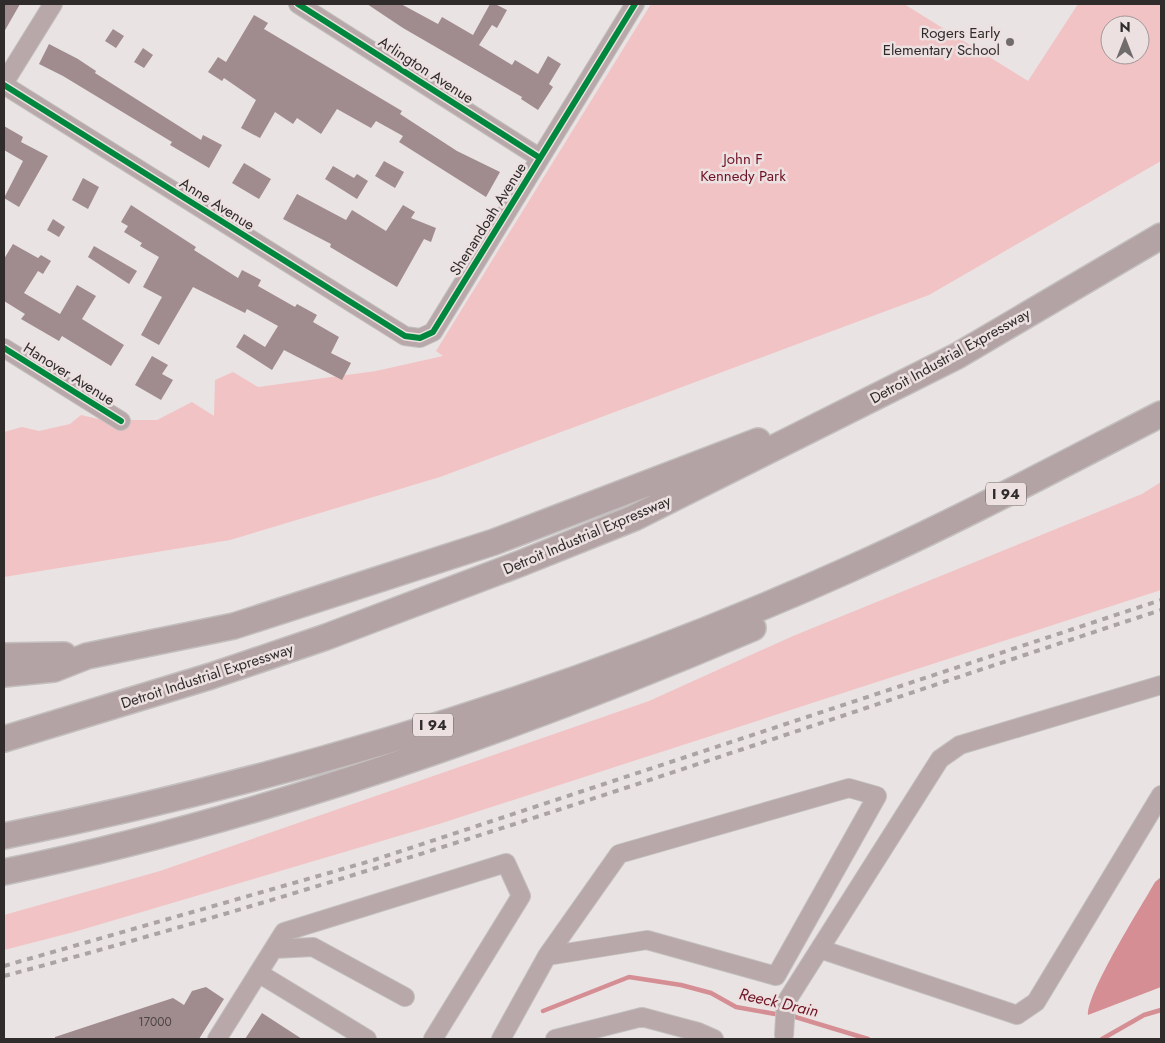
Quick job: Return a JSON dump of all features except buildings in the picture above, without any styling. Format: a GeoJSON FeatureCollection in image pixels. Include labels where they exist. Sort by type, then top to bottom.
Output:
{"type":"FeatureCollection","features":[{"type":"Feature","properties":{"kind":"highway","name":"Detroit Industrial Expressway"},"geometry":{"type":"LineString","coordinates":[[4,739],[164,690],[326,637],[634,518],[957,356],[1161,236]]}},
{"type":"Feature","properties":{"kind":"highway"},"geometry":{"type":"LineString","coordinates":[[4,674],[54,669],[87,656],[234,626],[494,542],[893,389]]}},
{"type":"Feature","properties":{"kind":"highway","name":"I 94"},"geometry":{"type":"LineString","coordinates":[[4,836],[124,812],[280,771],[491,707],[645,654],[848,570],[957,518],[1161,414]]}},
{"type":"Feature","properties":{"kind":"highway"},"geometry":{"type":"LineString","coordinates":[[4,872],[139,841],[276,803],[432,752],[654,670],[785,614],[848,570]]}},
{"type":"Feature","properties":{"kind":"highway"},"geometry":{"type":"LineString","coordinates":[[4,656],[28,654],[87,656]]}},
{"type":"Feature","properties":{"kind":"highway"},"geometry":{"type":"LineString","coordinates":[[4,884],[76,866],[139,841]]}},
{"type":"Feature","properties":{"kind":"street"},"geometry":{"type":"LineString","coordinates":[[4,84],[53,4]]}},
{"type":"Feature","properties":{"kind":"street","name":"Arlington Avenue"},"geometry":{"type":"LineString","coordinates":[[298,4],[540,158]]}},
{"type":"Feature","properties":{"kind":"street","name":"Shenandoah Avenue"},"geometry":{"type":"LineString","coordinates":[[420,338],[433,332],[635,4]]}},
{"type":"Feature","properties":{"kind":"street","name":"Anne Avenue"},"geometry":{"type":"LineString","coordinates":[[4,84],[405,336],[420,338]]}},
{"type":"Feature","properties":{"kind":"street","name":"Hanover Avenue"},"geometry":{"type":"LineString","coordinates":[[4,348],[121,421]]}},
{"type":"Feature","properties":{"kind":"street"},"geometry":{"type":"LineString","coordinates":[[788,1038],[786,1002],[940,759],[960,744],[1161,685]]}},
{"type":"Feature","properties":{"kind":"street"},"geometry":{"type":"LineString","coordinates":[[501,1039],[547,956],[619,854],[849,788],[877,796],[776,976],[647,940],[547,956]]}},
{"type":"Feature","properties":{"kind":"street"},"geometry":{"type":"LineString","coordinates":[[820,949],[1017,1015],[1036,1002],[1161,795]]}},
{"type":"Feature","properties":{"kind":"street"},"geometry":{"type":"LineString","coordinates":[[217,1039],[260,974],[284,932],[506,863],[521,896],[433,1039]]}},
{"type":"Feature","properties":{"kind":"street"},"geometry":{"type":"LineString","coordinates":[[274,949],[313,948],[405,997]]}},
{"type":"Feature","properties":{"kind":"street"},"geometry":{"type":"LineString","coordinates":[[260,974],[367,1039]]}},
{"type":"Feature","properties":{"kind":"street"},"geometry":{"type":"LineString","coordinates":[[555,1039],[642,1018],[698,1032],[714,1039]]}},
{"type":"Feature","properties":{"kind":"green space","name":"John F Kennedy Park"},"geometry":{"type":"Polygon","coordinates":[[[651,4],[904,4],[1028,81],[1078,4],[1161,4],[1161,161],[929,295],[440,477],[230,540],[4,577],[4,432],[22,427],[39,431],[70,424],[81,415],[103,420],[157,420],[192,402],[214,416],[215,380],[233,372],[258,387],[376,371],[443,356],[436,351],[651,4]]]}},
{"type":"Feature","properties":{"kind":"green space"},"geometry":{"type":"Polygon","coordinates":[[[1161,482],[1161,590],[439,824],[74,932],[4,950],[4,915],[160,871],[649,701],[793,636],[1142,494],[1161,482]]]}},
{"type":"Feature","properties":{"kind":"shaded area"},"geometry":{"type":"Polygon","coordinates":[[[1161,877],[1161,987],[1088,1015],[1090,1004],[1105,969],[1155,882],[1161,877]]]}},
{"type":"Feature","properties":{"kind":"waterway","name":"Reeck Drain"},"geometry":{"type":"LineString","coordinates":[[543,1011],[629,977],[681,985],[711,993],[736,1007],[781,1015]]}},
{"type":"Feature","properties":{"kind":"waterway","name":"Reeck Drain"},"geometry":{"type":"LineString","coordinates":[[1102,1039],[1144,1015],[1161,1010]]}},
{"type":"Feature","properties":{"kind":"waterway","name":"Reeck Drain"},"geometry":{"type":"LineString","coordinates":[[789,1015],[868,1039]]}},
{"type":"Feature","properties":{"kind":"railway"},"geometry":{"type":"LineString","coordinates":[[4,966],[374,860],[1161,600]]}},
{"type":"Feature","properties":{"kind":"railway"},"geometry":{"type":"LineString","coordinates":[[4,976],[150,936],[440,848],[1161,610]]}},
{"type":"Feature","properties":{"kind":"cycle path"},"geometry":{"type":"LineString","coordinates":[[298,4],[540,158]]}},
{"type":"Feature","properties":{"kind":"cycle path"},"geometry":{"type":"LineString","coordinates":[[4,85],[405,336],[420,338],[433,332],[635,4]]}},
{"type":"Feature","properties":{"kind":"cycle path"},"geometry":{"type":"LineString","coordinates":[[4,348],[121,421]]}},
{"type":"Feature","properties":{"kind":"place","name":"Rogers Early Elementary School"},"geometry":{"type":"Point","coordinates":[1010,42]}}]}
